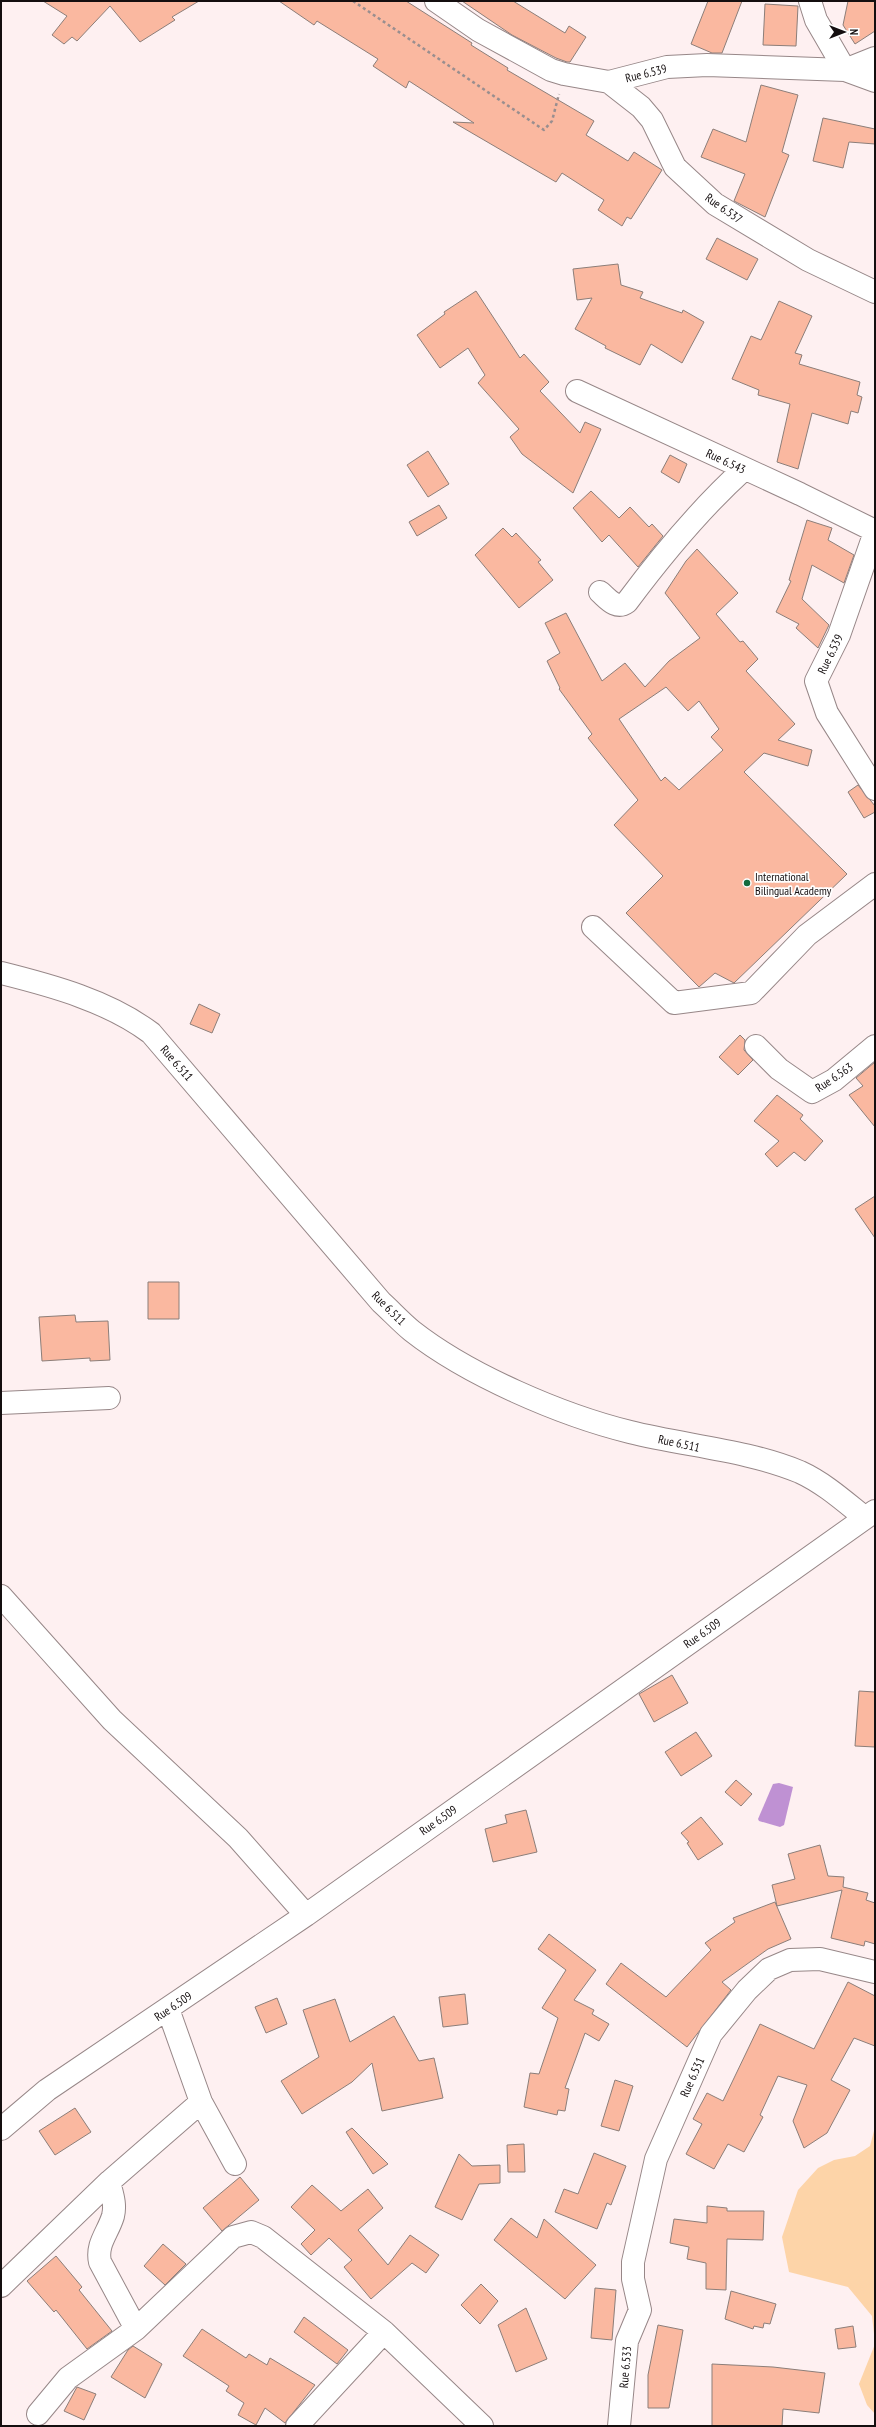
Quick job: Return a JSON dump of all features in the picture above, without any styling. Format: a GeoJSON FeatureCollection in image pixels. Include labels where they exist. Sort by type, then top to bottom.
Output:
{"type":"FeatureCollection","features":[{"type":"Feature","properties":{"kind":"street","name":"Rue 6.539"},"geometry":{"type":"LineString","coordinates":[[436,1],[478,30],[551,70],[564,74],[610,82],[667,67],[707,65],[845,70],[875,81]]}},
{"type":"Feature","properties":{"kind":"street"},"geometry":{"type":"LineString","coordinates":[[810,1],[816,20],[845,70],[875,58]]}},
{"type":"Feature","properties":{"kind":"street","name":"Rue 6.537"},"geometry":{"type":"LineString","coordinates":[[610,82],[641,107],[652,120],[675,167],[715,204],[808,260],[859,286],[875,292]]}},
{"type":"Feature","properties":{"kind":"street","name":"Rue 6.543"},"geometry":{"type":"LineString","coordinates":[[577,391],[875,532]]}},
{"type":"Feature","properties":{"kind":"street"},"geometry":{"type":"LineString","coordinates":[[600,592],[614,605],[623,605],[627,602],[693,519],[744,469]]}},
{"type":"Feature","properties":{"kind":"street","name":"Rue 6.539"},"geometry":{"type":"LineString","coordinates":[[875,532],[839,635],[816,681],[827,713],[875,789]]}},
{"type":"Feature","properties":{"kind":"street"},"geometry":{"type":"LineString","coordinates":[[593,927],[674,1003],[751,993],[807,935],[875,884]]}},
{"type":"Feature","properties":{"kind":"street","name":"Rue 6.511"},"geometry":{"type":"LineString","coordinates":[[1,973],[99,1004],[130,1017],[151,1033],[381,1302],[412,1331],[443,1351],[486,1376],[558,1409],[629,1432],[772,1461],[802,1473],[870,1514]]}},
{"type":"Feature","properties":{"kind":"street","name":"Rue 6.563"},"geometry":{"type":"LineString","coordinates":[[756,1046],[779,1069],[812,1092],[834,1080],[875,1046]]}},
{"type":"Feature","properties":{"kind":"street"},"geometry":{"type":"LineString","coordinates":[[1,1403],[109,1398]]}},
{"type":"Feature","properties":{"kind":"street","name":"Rue 6.509"},"geometry":{"type":"LineString","coordinates":[[1,2129],[46,2090],[306,1915],[870,1514]]}},
{"type":"Feature","properties":{"kind":"street"},"geometry":{"type":"LineString","coordinates":[[1,1596],[112,1720],[238,1838],[306,1915]]}},
{"type":"Feature","properties":{"kind":"street","name":"Rue 6.531"},"geometry":{"type":"LineString","coordinates":[[640,2310],[632,2279],[633,2262],[656,2159],[711,2034],[747,1990],[769,1969],[790,1960],[820,1959],[875,1972]]}},
{"type":"Feature","properties":{"kind":"street"},"geometry":{"type":"LineString","coordinates":[[168,2009],[201,2102],[235,2164]]}},
{"type":"Feature","properties":{"kind":"street"},"geometry":{"type":"LineString","coordinates":[[1,2286],[109,2182],[201,2102]]}},
{"type":"Feature","properties":{"kind":"street"},"geometry":{"type":"LineString","coordinates":[[109,2182],[115,2203],[113,2216],[98,2254],[100,2262],[136,2329]]}},
{"type":"Feature","properties":{"kind":"street"},"geometry":{"type":"LineString","coordinates":[[38,2414],[68,2378],[136,2329],[233,2238],[250,2232],[263,2238],[384,2332],[482,2426]]}},
{"type":"Feature","properties":{"kind":"street","name":"Rue 6.533"},"geometry":{"type":"LineString","coordinates":[[620,2426],[627,2341],[640,2310]]}},
{"type":"Feature","properties":{"kind":"street"},"geometry":{"type":"LineString","coordinates":[[297,2426],[384,2332]]}},
{"type":"Feature","properties":{"kind":"path"},"geometry":{"type":"LineString","coordinates":[[353,1],[544,130],[552,121],[564,74]]}},
{"type":"Feature","properties":{"kind":"shaded area"},"geometry":{"type":"Polygon","coordinates":[[[779,1783],[793,1787],[784,1825],[780,1827],[759,1821],[758,1819],[773,1784],[779,1783]]]}},
{"type":"Feature","properties":{"kind":"shaded area"},"geometry":{"type":"Polygon","coordinates":[[[875,2127],[875,2343],[872,2316],[848,2287],[789,2272],[782,2237],[798,2190],[818,2168],[834,2160],[855,2156],[870,2146],[875,2127]]]}},
{"type":"Feature","properties":{"kind":"shaded area"},"geometry":{"type":"Polygon","coordinates":[[[875,2344],[875,2414],[867,2405],[859,2384],[875,2344]]]}},
{"type":"Feature","properties":{"kind":"building"},"geometry":{"type":"Polygon","coordinates":[[[43,1],[199,1],[172,17],[175,20],[140,42],[110,6],[77,41],[72,37],[64,44],[52,35],[67,16],[43,1]]]}},
{"type":"Feature","properties":{"kind":"building"},"geometry":{"type":"Polygon","coordinates":[[[279,1],[406,1],[472,43],[471,45],[508,68],[507,70],[594,121],[586,135],[628,161],[634,152],[662,170],[631,219],[627,217],[622,226],[598,210],[604,200],[562,173],[556,182],[453,122],[474,123],[409,81],[406,88],[373,66],[378,59],[317,21],[314,25],[279,1]]]}},
{"type":"Feature","properties":{"kind":"building"},"geometry":{"type":"Polygon","coordinates":[[[462,1],[513,1],[565,33],[569,26],[586,37],[570,62],[567,62],[556,58],[512,35],[462,1]]]}},
{"type":"Feature","properties":{"kind":"building"},"geometry":{"type":"Polygon","coordinates":[[[708,1],[742,1],[722,53],[712,53],[691,44],[708,1]]]}},
{"type":"Feature","properties":{"kind":"building"},"geometry":{"type":"Polygon","coordinates":[[[848,1],[875,1],[875,31],[855,44],[843,25],[848,1]]]}},
{"type":"Feature","properties":{"kind":"building"},"geometry":{"type":"Polygon","coordinates":[[[765,4],[798,6],[796,46],[763,45],[765,4]]]}},
{"type":"Feature","properties":{"kind":"building"},"geometry":{"type":"Polygon","coordinates":[[[761,85],[798,95],[782,152],[789,155],[765,217],[734,201],[745,174],[701,157],[713,129],[746,142],[761,85]]]}},
{"type":"Feature","properties":{"kind":"building"},"geometry":{"type":"Polygon","coordinates":[[[823,118],[875,129],[875,144],[849,142],[843,168],[813,161],[823,118]]]}},
{"type":"Feature","properties":{"kind":"building"},"geometry":{"type":"Polygon","coordinates":[[[717,238],[758,259],[747,280],[706,259],[717,238]]]}},
{"type":"Feature","properties":{"kind":"building"},"geometry":{"type":"Polygon","coordinates":[[[618,264],[621,285],[643,292],[640,298],[682,313],[683,310],[704,322],[682,363],[651,344],[640,365],[605,348],[606,346],[575,329],[592,298],[577,300],[573,269],[618,264]]]}},
{"type":"Feature","properties":{"kind":"building"},"geometry":{"type":"Polygon","coordinates":[[[476,291],[520,358],[524,354],[549,382],[540,391],[580,433],[585,422],[601,429],[573,493],[522,454],[510,437],[519,429],[478,383],[485,375],[468,348],[440,368],[417,335],[445,314],[444,312],[476,291]]]}},
{"type":"Feature","properties":{"kind":"building"},"geometry":{"type":"Polygon","coordinates":[[[779,301],[812,316],[795,353],[802,355],[799,364],[860,382],[857,395],[862,397],[858,413],[851,411],[848,424],[812,413],[798,469],[777,462],[790,404],[758,395],[759,390],[732,379],[751,336],[761,340],[779,301]]]}},
{"type":"Feature","properties":{"kind":"building"},"geometry":{"type":"Polygon","coordinates":[[[428,451],[449,484],[428,497],[407,465],[428,451]]]}},
{"type":"Feature","properties":{"kind":"building"},"geometry":{"type":"Polygon","coordinates":[[[670,455],[687,464],[679,483],[661,472],[670,455]]]}},
{"type":"Feature","properties":{"kind":"building"},"geometry":{"type":"Polygon","coordinates":[[[591,491],[619,518],[630,507],[649,527],[652,524],[663,536],[638,567],[609,535],[602,542],[573,508],[591,491]]]}},
{"type":"Feature","properties":{"kind":"building"},"geometry":{"type":"Polygon","coordinates":[[[439,505],[447,518],[417,536],[409,522],[439,505]]]}},
{"type":"Feature","properties":{"kind":"building"},"geometry":{"type":"Polygon","coordinates":[[[807,520],[832,528],[828,540],[854,555],[844,583],[812,565],[802,599],[829,625],[818,648],[796,628],[799,624],[776,612],[791,581],[789,580],[807,520]]]}},
{"type":"Feature","properties":{"kind":"building"},"geometry":{"type":"Polygon","coordinates":[[[503,528],[512,537],[516,533],[541,560],[538,562],[553,580],[519,608],[475,555],[503,528]]]}},
{"type":"Feature","properties":{"kind":"building"},"geometry":{"type":"Polygon","coordinates":[[[697,549],[738,593],[716,614],[740,642],[743,641],[758,659],[746,671],[795,724],[778,740],[812,750],[808,766],[764,753],[744,772],[847,874],[734,983],[715,973],[699,987],[626,913],[663,876],[614,825],[638,800],[588,738],[592,734],[559,689],[560,688],[547,661],[560,653],[545,623],[566,613],[602,681],[625,663],[645,687],[669,661],[700,638],[665,593],[686,561],[697,549]],[[666,687],[619,719],[661,781],[665,777],[679,790],[723,750],[711,737],[719,729],[699,701],[688,711],[666,687]]]}},
{"type":"Feature","properties":{"kind":"building"},"geometry":{"type":"Polygon","coordinates":[[[858,785],[875,806],[875,812],[864,818],[848,792],[858,785]]]}},
{"type":"Feature","properties":{"kind":"building"},"geometry":{"type":"Polygon","coordinates":[[[199,1004],[220,1014],[212,1033],[190,1024],[199,1004]]]}},
{"type":"Feature","properties":{"kind":"building"},"geometry":{"type":"Polygon","coordinates":[[[740,1035],[745,1040],[744,1050],[753,1060],[738,1075],[719,1057],[740,1035]]]}},
{"type":"Feature","properties":{"kind":"building"},"geometry":{"type":"Polygon","coordinates":[[[875,1062],[875,1127],[849,1095],[863,1086],[856,1078],[875,1062]]]}},
{"type":"Feature","properties":{"kind":"building"},"geometry":{"type":"Polygon","coordinates":[[[777,1095],[803,1115],[800,1119],[823,1141],[805,1161],[794,1152],[777,1167],[765,1154],[779,1141],[754,1121],[777,1095]]]}},
{"type":"Feature","properties":{"kind":"building"},"geometry":{"type":"Polygon","coordinates":[[[875,1196],[875,1238],[855,1209],[875,1196]]]}},
{"type":"Feature","properties":{"kind":"building"},"geometry":{"type":"Polygon","coordinates":[[[148,1282],[179,1282],[179,1319],[148,1319],[148,1282]]]}},
{"type":"Feature","properties":{"kind":"building"},"geometry":{"type":"Polygon","coordinates":[[[75,1315],[76,1322],[108,1321],[110,1360],[90,1361],[90,1358],[42,1361],[39,1317],[75,1315]]]}},
{"type":"Feature","properties":{"kind":"building"},"geometry":{"type":"Polygon","coordinates":[[[672,1675],[688,1703],[654,1722],[639,1694],[672,1675]]]}},
{"type":"Feature","properties":{"kind":"building"},"geometry":{"type":"Polygon","coordinates":[[[859,1691],[875,1692],[875,1747],[855,1746],[859,1691]]]}},
{"type":"Feature","properties":{"kind":"building"},"geometry":{"type":"Polygon","coordinates":[[[696,1732],[712,1756],[681,1776],[665,1752],[696,1732]]]}},
{"type":"Feature","properties":{"kind":"building"},"geometry":{"type":"Polygon","coordinates":[[[736,1780],[752,1794],[741,1806],[725,1792],[736,1780]]]}},
{"type":"Feature","properties":{"kind":"building"},"geometry":{"type":"Polygon","coordinates":[[[526,1810],[537,1852],[493,1862],[485,1829],[507,1823],[505,1815],[526,1810]]]}},
{"type":"Feature","properties":{"kind":"building"},"geometry":{"type":"Polygon","coordinates":[[[701,1817],[723,1844],[698,1860],[687,1843],[689,1842],[681,1833],[701,1817]]]}},
{"type":"Feature","properties":{"kind":"building"},"geometry":{"type":"Polygon","coordinates":[[[820,1845],[828,1876],[844,1877],[843,1887],[868,1893],[866,1900],[875,1903],[875,1944],[865,1941],[864,1946],[831,1938],[842,1890],[777,1906],[772,1885],[795,1879],[788,1854],[820,1845]]]}},
{"type":"Feature","properties":{"kind":"building"},"geometry":{"type":"Polygon","coordinates":[[[775,1902],[791,1939],[768,1949],[722,1982],[731,1990],[687,2047],[606,1984],[621,1963],[666,1997],[711,1950],[705,1943],[735,1922],[733,1918],[775,1902]]]}},
{"type":"Feature","properties":{"kind":"building"},"geometry":{"type":"Polygon","coordinates":[[[549,1934],[596,1970],[574,2000],[594,2010],[592,2014],[609,2024],[599,2041],[585,2033],[565,2088],[569,2089],[565,2111],[558,2110],[557,2115],[524,2107],[530,2073],[539,2074],[558,2018],[542,2008],[566,1970],[538,1949],[549,1934]]]}},
{"type":"Feature","properties":{"kind":"building"},"geometry":{"type":"Polygon","coordinates":[[[848,1982],[875,1996],[875,2046],[854,2038],[831,2080],[850,2090],[827,2133],[804,2148],[793,2121],[807,2085],[778,2076],[760,2115],[763,2117],[744,2152],[728,2144],[714,2169],[686,2154],[702,2124],[693,2119],[707,2093],[723,2101],[760,2024],[814,2049],[848,1982]]]}},
{"type":"Feature","properties":{"kind":"building"},"geometry":{"type":"Polygon","coordinates":[[[465,1994],[468,2024],[443,2027],[439,1997],[465,1994]]]}},
{"type":"Feature","properties":{"kind":"building"},"geometry":{"type":"Polygon","coordinates":[[[277,1998],[287,2024],[266,2033],[255,2007],[277,1998]]]}},
{"type":"Feature","properties":{"kind":"building"},"geometry":{"type":"Polygon","coordinates":[[[335,1999],[350,2042],[394,2016],[419,2061],[434,2058],[443,2098],[382,2111],[372,2063],[352,2082],[302,2114],[281,2081],[319,2057],[303,2010],[335,1999]]]}},
{"type":"Feature","properties":{"kind":"building"},"geometry":{"type":"Polygon","coordinates":[[[615,2080],[633,2086],[619,2131],[601,2126],[615,2080]]]}},
{"type":"Feature","properties":{"kind":"building"},"geometry":{"type":"Polygon","coordinates":[[[75,2108],[91,2132],[55,2155],[39,2131],[75,2108]]]}},
{"type":"Feature","properties":{"kind":"building"},"geometry":{"type":"Polygon","coordinates":[[[352,2128],[388,2164],[373,2174],[346,2132],[352,2128]]]}},
{"type":"Feature","properties":{"kind":"building"},"geometry":{"type":"Polygon","coordinates":[[[524,2144],[525,2172],[508,2172],[507,2145],[524,2144]]]}},
{"type":"Feature","properties":{"kind":"building"},"geometry":{"type":"Polygon","coordinates":[[[594,2153],[626,2166],[611,2205],[607,2203],[597,2229],[555,2212],[564,2189],[578,2194],[594,2153]]]}},
{"type":"Feature","properties":{"kind":"building"},"geometry":{"type":"Polygon","coordinates":[[[459,2154],[472,2166],[500,2165],[500,2183],[479,2184],[462,2220],[435,2207],[459,2154]]]}},
{"type":"Feature","properties":{"kind":"building"},"geometry":{"type":"Polygon","coordinates":[[[240,2177],[259,2200],[222,2231],[203,2208],[240,2177]]]}},
{"type":"Feature","properties":{"kind":"building"},"geometry":{"type":"Polygon","coordinates":[[[312,2185],[341,2211],[368,2189],[383,2208],[358,2230],[388,2265],[410,2235],[439,2255],[426,2273],[412,2263],[371,2299],[344,2267],[352,2260],[329,2238],[311,2255],[301,2244],[315,2230],[291,2207],[312,2185]]]}},
{"type":"Feature","properties":{"kind":"building"},"geometry":{"type":"Polygon","coordinates":[[[707,2206],[727,2208],[727,2211],[764,2211],[763,2240],[727,2239],[726,2290],[706,2289],[706,2263],[687,2259],[689,2247],[670,2243],[674,2219],[707,2223],[707,2206]]]}},
{"type":"Feature","properties":{"kind":"building"},"geometry":{"type":"Polygon","coordinates":[[[511,2218],[537,2238],[544,2219],[596,2265],[565,2299],[494,2240],[511,2218]]]}},
{"type":"Feature","properties":{"kind":"building"},"geometry":{"type":"Polygon","coordinates":[[[163,2244],[186,2264],[165,2285],[144,2266],[163,2244]]]}},
{"type":"Feature","properties":{"kind":"building"},"geometry":{"type":"Polygon","coordinates":[[[56,2256],[82,2287],[79,2290],[112,2331],[87,2349],[56,2310],[54,2312],[27,2281],[56,2256]]]}},
{"type":"Feature","properties":{"kind":"building"},"geometry":{"type":"Polygon","coordinates":[[[481,2284],[498,2301],[480,2324],[461,2305],[481,2284]]]}},
{"type":"Feature","properties":{"kind":"building"},"geometry":{"type":"Polygon","coordinates":[[[595,2288],[616,2290],[612,2340],[591,2338],[595,2288]]]}},
{"type":"Feature","properties":{"kind":"building"},"geometry":{"type":"Polygon","coordinates":[[[731,2291],[776,2304],[770,2324],[764,2323],[763,2328],[754,2326],[753,2329],[725,2319],[731,2291]]]}},
{"type":"Feature","properties":{"kind":"building"},"geometry":{"type":"Polygon","coordinates":[[[526,2308],[547,2359],[516,2372],[498,2325],[526,2308]]]}},
{"type":"Feature","properties":{"kind":"building"},"geometry":{"type":"Polygon","coordinates":[[[304,2317],[348,2350],[337,2364],[294,2332],[304,2317]]]}},
{"type":"Feature","properties":{"kind":"building"},"geometry":{"type":"Polygon","coordinates":[[[658,2325],[683,2330],[669,2408],[648,2408],[648,2375],[658,2325]]]}},
{"type":"Feature","properties":{"kind":"building"},"geometry":{"type":"Polygon","coordinates":[[[853,2326],[856,2347],[838,2349],[835,2329],[853,2326]]]}},
{"type":"Feature","properties":{"kind":"building"},"geometry":{"type":"Polygon","coordinates":[[[202,2329],[246,2358],[249,2354],[267,2365],[270,2358],[315,2385],[285,2423],[265,2408],[256,2425],[238,2415],[244,2403],[226,2391],[229,2386],[183,2356],[202,2329]]]}},
{"type":"Feature","properties":{"kind":"building"},"geometry":{"type":"Polygon","coordinates":[[[133,2346],[162,2364],[145,2398],[111,2377],[128,2350],[133,2346]]]}},
{"type":"Feature","properties":{"kind":"building"},"geometry":{"type":"Polygon","coordinates":[[[712,2364],[773,2367],[825,2373],[819,2413],[783,2409],[782,2426],[712,2426],[712,2364]]]}},
{"type":"Feature","properties":{"kind":"building"},"geometry":{"type":"Polygon","coordinates":[[[77,2387],[96,2394],[84,2420],[64,2411],[77,2387]]]}},
{"type":"Feature","properties":{"kind":"place","name":"International Bilingual Academy"},"geometry":{"type":"Point","coordinates":[747,883]}}]}
